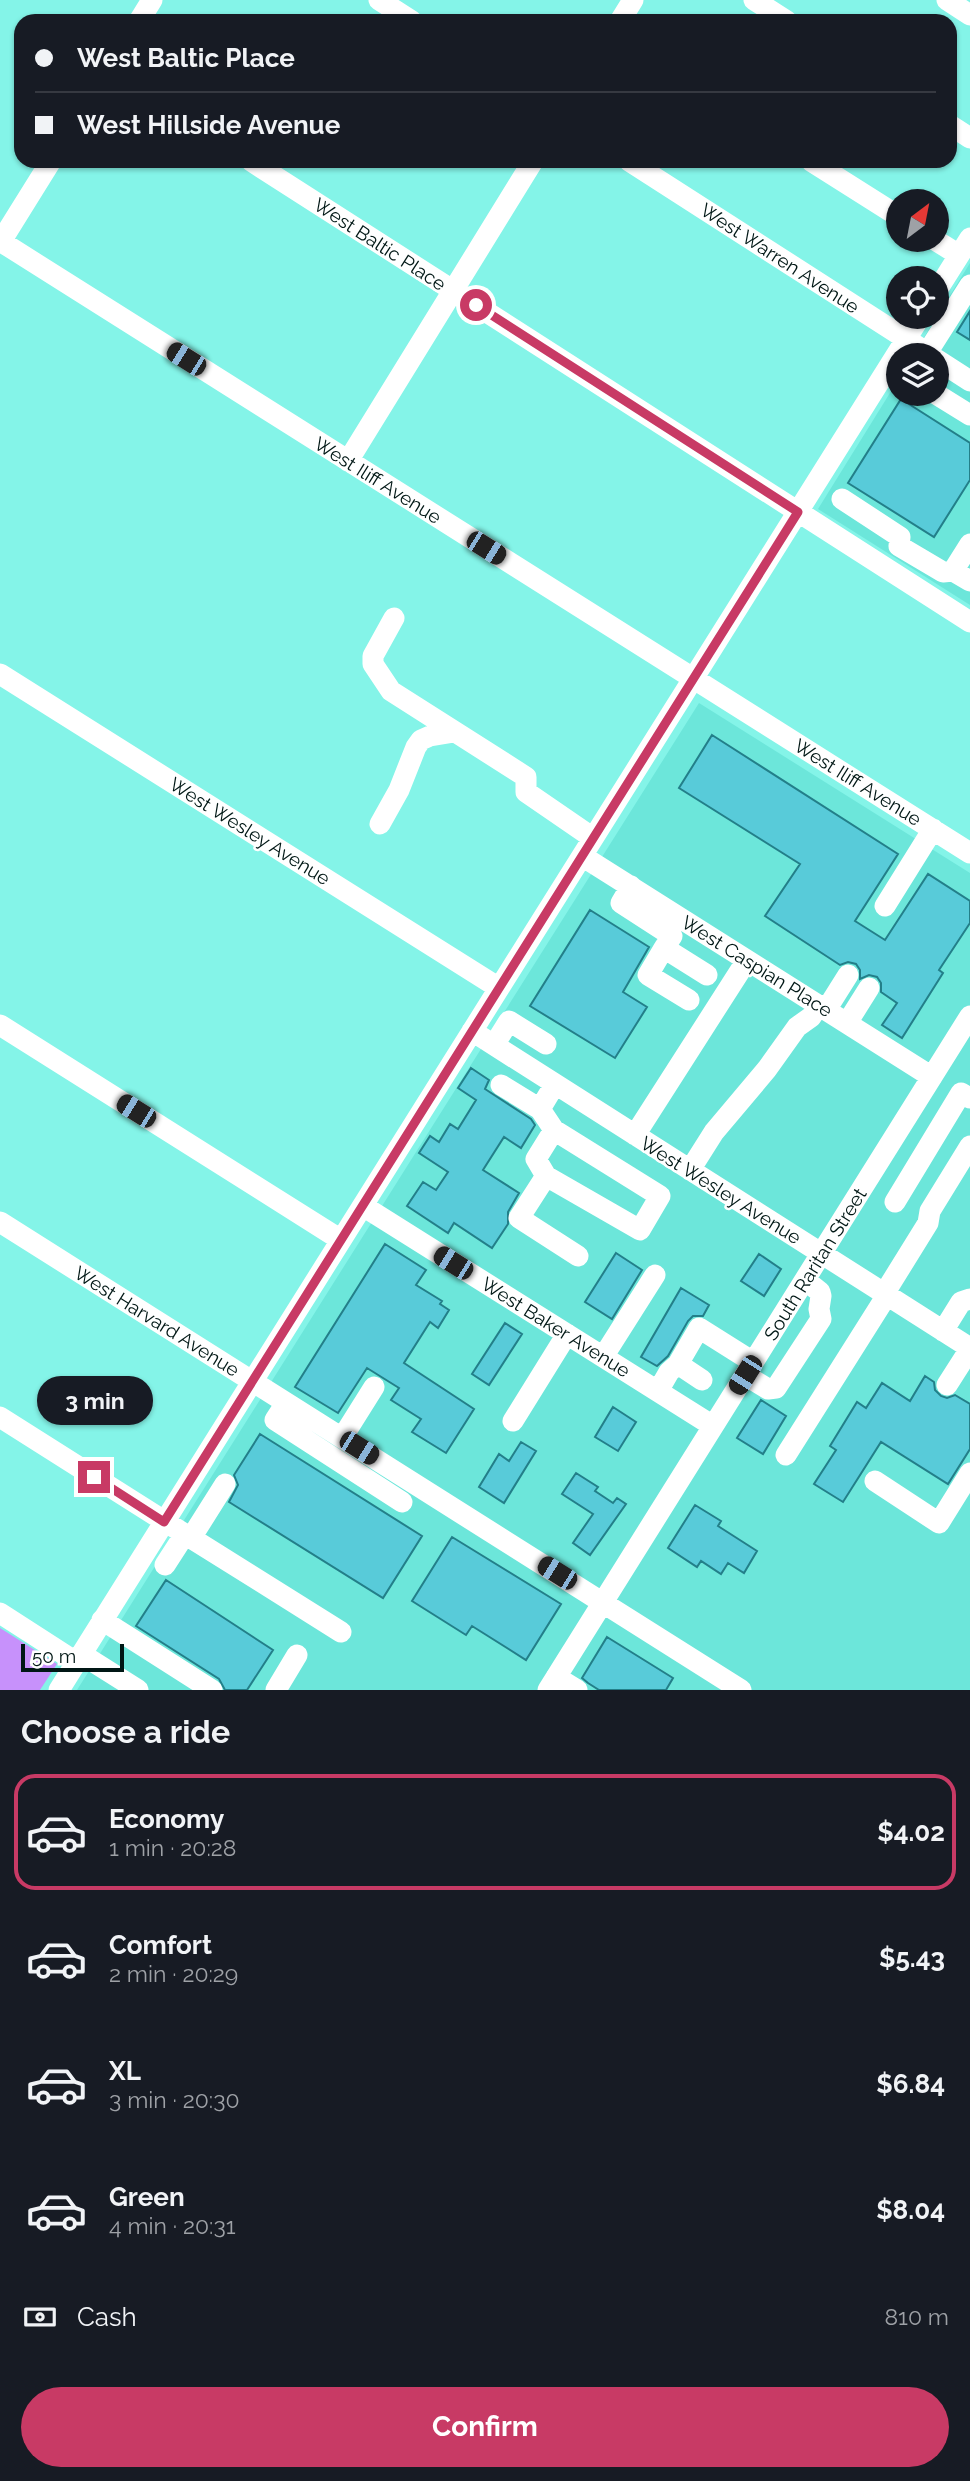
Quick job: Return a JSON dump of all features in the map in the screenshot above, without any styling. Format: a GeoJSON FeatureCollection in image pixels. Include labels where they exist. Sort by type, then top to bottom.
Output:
{"type":"FeatureCollection","features":[{"type":"Feature","properties":{"kind":"street"},"geometry":{"type":"LineString","coordinates":[[379,0],[401,14]]}},
{"type":"Feature","properties":{"kind":"street"},"geometry":{"type":"LineString","coordinates":[[754,0],[775,14]]}},
{"type":"Feature","properties":{"kind":"street"},"geometry":{"type":"LineString","coordinates":[[947,0],[970,15]]}},
{"type":"Feature","properties":{"kind":"street"},"geometry":{"type":"LineString","coordinates":[[0,242],[47,168]]}},
{"type":"Feature","properties":{"kind":"street","name":"West Baltic Place"},"geometry":{"type":"LineString","coordinates":[[262,168],[970,622]]}},
{"type":"Feature","properties":{"kind":"street"},"geometry":{"type":"LineString","coordinates":[[348,461],[529,168]]}},
{"type":"Feature","properties":{"kind":"street","name":"West Warren Avenue"},"geometry":{"type":"LineString","coordinates":[[640,168],[911,343]]}},
{"type":"Feature","properties":{"kind":"street"},"geometry":{"type":"LineString","coordinates":[[822,168],[886,208]]}},
{"type":"Feature","properties":{"kind":"street","name":"West Iliff Avenue"},"geometry":{"type":"LineString","coordinates":[[0,242],[970,853]]}},
{"type":"Feature","properties":{"kind":"street"},"geometry":{"type":"LineString","coordinates":[[949,271],[965,246]]}},
{"type":"Feature","properties":{"kind":"street"},"geometry":{"type":"LineString","coordinates":[[938,343],[970,285]]}},
{"type":"Feature","properties":{"kind":"street"},"geometry":{"type":"LineString","coordinates":[[59,1690],[913,329]]}},
{"type":"Feature","properties":{"kind":"street","name":"West Warren Avenue"},"geometry":{"type":"LineString","coordinates":[[949,368],[970,381]]}},
{"type":"Feature","properties":{"kind":"street"},"geometry":{"type":"LineString","coordinates":[[949,402],[970,415]]}},
{"type":"Feature","properties":{"kind":"street"},"geometry":{"type":"LineString","coordinates":[[842,499],[900,537],[900,546],[943,572],[962,576],[970,544]]}},
{"type":"Feature","properties":{"kind":"street"},"geometry":{"type":"LineString","coordinates":[[394,618],[373,656],[373,664],[391,691],[454,732]]}},
{"type":"Feature","properties":{"kind":"street","name":"West Wesley Avenue"},"geometry":{"type":"LineString","coordinates":[[0,674],[499,988]]}},
{"type":"Feature","properties":{"kind":"street"},"geometry":{"type":"LineString","coordinates":[[380,824],[399,790],[416,747],[430,736],[454,732]]}},
{"type":"Feature","properties":{"kind":"street","name":"West Caspian Place"},"geometry":{"type":"LineString","coordinates":[[454,732],[526,777],[526,792],[631,887],[673,934],[747,960],[932,1076]]}},
{"type":"Feature","properties":{"kind":"street"},"geometry":{"type":"LineString","coordinates":[[885,906],[933,829]]}},
{"type":"Feature","properties":{"kind":"street"},"geometry":{"type":"LineString","coordinates":[[689,1000],[648,975],[673,934],[707,975]]}},
{"type":"Feature","properties":{"kind":"street"},"geometry":{"type":"LineString","coordinates":[[635,1135],[747,960]]}},
{"type":"Feature","properties":{"kind":"street"},"geometry":{"type":"LineString","coordinates":[[690,1170],[714,1132],[767,1069],[797,1027],[823,1008],[848,975]]}},
{"type":"Feature","properties":{"kind":"street"},"geometry":{"type":"LineString","coordinates":[[847,1023],[869,988]]}},
{"type":"Feature","properties":{"kind":"street","name":"South Raritan Street"},"geometry":{"type":"LineString","coordinates":[[552,1683],[970,1016]]}},
{"type":"Feature","properties":{"kind":"street"},"geometry":{"type":"LineString","coordinates":[[494,1045],[509,1021],[546,1044]]}},
{"type":"Feature","properties":{"kind":"street"},"geometry":{"type":"LineString","coordinates":[[0,1025],[341,1240]]}},
{"type":"Feature","properties":{"kind":"street","name":"West Wesley Avenue"},"geometry":{"type":"LineString","coordinates":[[472,1031],[970,1349]]}},
{"type":"Feature","properties":{"kind":"street"},"geometry":{"type":"LineString","coordinates":[[540,1109],[555,1084]]}},
{"type":"Feature","properties":{"kind":"street"},"geometry":{"type":"LineString","coordinates":[[501,1085],[540,1109],[554,1130],[660,1196],[640,1230],[546,1176],[536,1159],[554,1130]]}},
{"type":"Feature","properties":{"kind":"street"},"geometry":{"type":"LineString","coordinates":[[895,1202],[961,1093],[970,1098]]}},
{"type":"Feature","properties":{"kind":"street"},"geometry":{"type":"LineString","coordinates":[[786,1455],[886,1295],[928,1223],[930,1211],[970,1146]]}},
{"type":"Feature","properties":{"kind":"street"},"geometry":{"type":"LineString","coordinates":[[546,1176],[519,1218],[578,1256]]}},
{"type":"Feature","properties":{"kind":"street","name":"West Baker Avenue"},"geometry":{"type":"LineString","coordinates":[[363,1206],[713,1426]]}},
{"type":"Feature","properties":{"kind":"street","name":"West Harvard Avenue"},"geometry":{"type":"LineString","coordinates":[[0,1222],[741,1690]]}},
{"type":"Feature","properties":{"kind":"street"},"geometry":{"type":"LineString","coordinates":[[603,1357],[655,1275]]}},
{"type":"Feature","properties":{"kind":"street"},"geometry":{"type":"LineString","coordinates":[[658,1391],[699,1328],[749,1368],[768,1389],[776,1388],[821,1319],[820,1292],[805,1280]]}},
{"type":"Feature","properties":{"kind":"street"},"geometry":{"type":"LineString","coordinates":[[943,1331],[961,1303],[970,1299]]}},
{"type":"Feature","properties":{"kind":"street"},"geometry":{"type":"LineString","coordinates":[[513,1421],[567,1334]]}},
{"type":"Feature","properties":{"kind":"street"},"geometry":{"type":"LineString","coordinates":[[947,1385],[970,1349]]}},
{"type":"Feature","properties":{"kind":"street"},"geometry":{"type":"LineString","coordinates":[[678,1364],[702,1380]]}},
{"type":"Feature","properties":{"kind":"street"},"geometry":{"type":"LineString","coordinates":[[342,1438],[374,1387]]}},
{"type":"Feature","properties":{"kind":"street"},"geometry":{"type":"LineString","coordinates":[[286,1402],[275,1420],[402,1502]]}},
{"type":"Feature","properties":{"kind":"street"},"geometry":{"type":"LineString","coordinates":[[0,1417],[341,1632]]}},
{"type":"Feature","properties":{"kind":"street"},"geometry":{"type":"LineString","coordinates":[[364,1478],[376,1459]]}},
{"type":"Feature","properties":{"kind":"street"},"geometry":{"type":"LineString","coordinates":[[874,1481],[939,1523],[970,1473]]}},
{"type":"Feature","properties":{"kind":"street"},"geometry":{"type":"LineString","coordinates":[[165,1566],[225,1484]]}},
{"type":"Feature","properties":{"kind":"street"},"geometry":{"type":"LineString","coordinates":[[0,1613],[138,1690]]}},
{"type":"Feature","properties":{"kind":"street"},"geometry":{"type":"LineString","coordinates":[[103,1620],[212,1690]]}},
{"type":"Feature","properties":{"kind":"street"},"geometry":{"type":"LineString","coordinates":[[276,1690],[297,1656]]}},
{"type":"Feature","properties":{"kind":"street"},"geometry":{"type":"LineString","coordinates":[[552,1683],[577,1690]]}},
{"type":"Feature","properties":{"kind":"shaded area"},"geometry":{"type":"Polygon","coordinates":[[[970,263],[970,605],[818,509],[886,399],[886,406],[949,406],[949,343],[920,343],[929,329],[949,329],[949,297],[970,263]]]}},
{"type":"Feature","properties":{"kind":"shaded area"},"geometry":{"type":"Polygon","coordinates":[[[699,703],[970,873],[970,1690],[77,1690],[699,703]]]}},
{"type":"Feature","properties":{"kind":"shaded area"},"geometry":{"type":"Polygon","coordinates":[[[0,1628],[57,1664],[40,1690],[0,1690],[0,1628]]]}},
{"type":"Feature","properties":{"kind":"building"},"geometry":{"type":"Polygon","coordinates":[[[970,311],[970,340],[957,332],[970,311]]]}},
{"type":"Feature","properties":{"kind":"building"},"geometry":{"type":"Polygon","coordinates":[[[897,406],[912,406],[970,443],[970,480],[934,537],[848,483],[897,406]]]}},
{"type":"Feature","properties":{"kind":"building"},"geometry":{"type":"Polygon","coordinates":[[[712,735],[898,854],[855,921],[885,940],[928,874],[970,901],[970,923],[939,970],[943,973],[902,1038],[882,1025],[897,1003],[881,992],[881,983],[877,977],[869,975],[860,979],[860,970],[856,964],[848,962],[840,965],[765,916],[800,864],[679,788],[712,735]]]}},
{"type":"Feature","properties":{"kind":"building"},"geometry":{"type":"Polygon","coordinates":[[[590,910],[649,947],[623,992],[647,1007],[615,1058],[530,1006],[590,910]]]}},
{"type":"Feature","properties":{"kind":"building"},"geometry":{"type":"Polygon","coordinates":[[[471,1068],[489,1080],[485,1089],[531,1119],[535,1125],[521,1148],[504,1137],[483,1170],[519,1193],[508,1212],[508,1224],[492,1248],[454,1223],[448,1233],[407,1206],[423,1182],[436,1190],[448,1172],[419,1153],[430,1136],[439,1142],[450,1124],[458,1129],[476,1100],[458,1088],[471,1068]]]}},
{"type":"Feature","properties":{"kind":"building"},"geometry":{"type":"Polygon","coordinates":[[[385,1244],[426,1270],[416,1285],[442,1301],[440,1304],[449,1310],[438,1328],[430,1322],[404,1363],[474,1409],[446,1453],[412,1432],[421,1419],[391,1400],[399,1388],[367,1368],[338,1413],[295,1387],[385,1244]]]}},
{"type":"Feature","properties":{"kind":"building"},"geometry":{"type":"Polygon","coordinates":[[[616,1253],[642,1270],[612,1319],[585,1302],[616,1253]]]}},
{"type":"Feature","properties":{"kind":"building"},"geometry":{"type":"Polygon","coordinates":[[[759,1254],[781,1269],[764,1296],[741,1281],[759,1254]]]}},
{"type":"Feature","properties":{"kind":"building"},"geometry":{"type":"Polygon","coordinates":[[[681,1288],[709,1305],[703,1316],[693,1316],[688,1321],[668,1356],[657,1366],[641,1357],[681,1288]]]}},
{"type":"Feature","properties":{"kind":"building"},"geometry":{"type":"Polygon","coordinates":[[[505,1323],[522,1334],[489,1385],[472,1374],[505,1323]]]}},
{"type":"Feature","properties":{"kind":"building"},"geometry":{"type":"Polygon","coordinates":[[[925,1376],[934,1382],[935,1390],[941,1396],[947,1398],[955,1395],[970,1404],[970,1449],[948,1484],[881,1442],[843,1502],[814,1484],[836,1450],[830,1446],[857,1402],[866,1408],[882,1383],[910,1401],[925,1376]]]}},
{"type":"Feature","properties":{"kind":"building"},"geometry":{"type":"Polygon","coordinates":[[[761,1400],[786,1416],[763,1454],[737,1438],[761,1400]]]}},
{"type":"Feature","properties":{"kind":"building"},"geometry":{"type":"Polygon","coordinates":[[[613,1407],[636,1422],[618,1451],[595,1437],[613,1407]]]}},
{"type":"Feature","properties":{"kind":"building"},"geometry":{"type":"Polygon","coordinates":[[[260,1434],[422,1536],[383,1598],[229,1502],[238,1485],[234,1475],[260,1434]]]}},
{"type":"Feature","properties":{"kind":"building"},"geometry":{"type":"Polygon","coordinates":[[[521,1442],[536,1451],[504,1503],[479,1487],[499,1454],[509,1461],[521,1442]]]}},
{"type":"Feature","properties":{"kind":"building"},"geometry":{"type":"Polygon","coordinates":[[[576,1473],[598,1487],[595,1491],[613,1503],[617,1498],[626,1504],[590,1555],[573,1543],[593,1514],[562,1494],[576,1473]]]}},
{"type":"Feature","properties":{"kind":"building"},"geometry":{"type":"Polygon","coordinates":[[[695,1505],[721,1521],[718,1526],[757,1551],[744,1573],[728,1563],[721,1574],[701,1561],[697,1567],[668,1548],[695,1505]]]}},
{"type":"Feature","properties":{"kind":"building"},"geometry":{"type":"Polygon","coordinates":[[[452,1537],[561,1604],[526,1660],[472,1626],[466,1635],[412,1601],[452,1537]]]}},
{"type":"Feature","properties":{"kind":"building"},"geometry":{"type":"Polygon","coordinates":[[[166,1580],[273,1650],[247,1690],[225,1690],[219,1679],[136,1626],[166,1580]]]}},
{"type":"Feature","properties":{"kind":"building"},"geometry":{"type":"Polygon","coordinates":[[[607,1637],[673,1678],[666,1690],[599,1690],[582,1678],[607,1637]]]}},
{"type":"Feature","properties":{"kind":"route"},"geometry":{"type":"LineString","coordinates":[[94,1477],[164,1522],[798,512],[476,305]]}}]}
